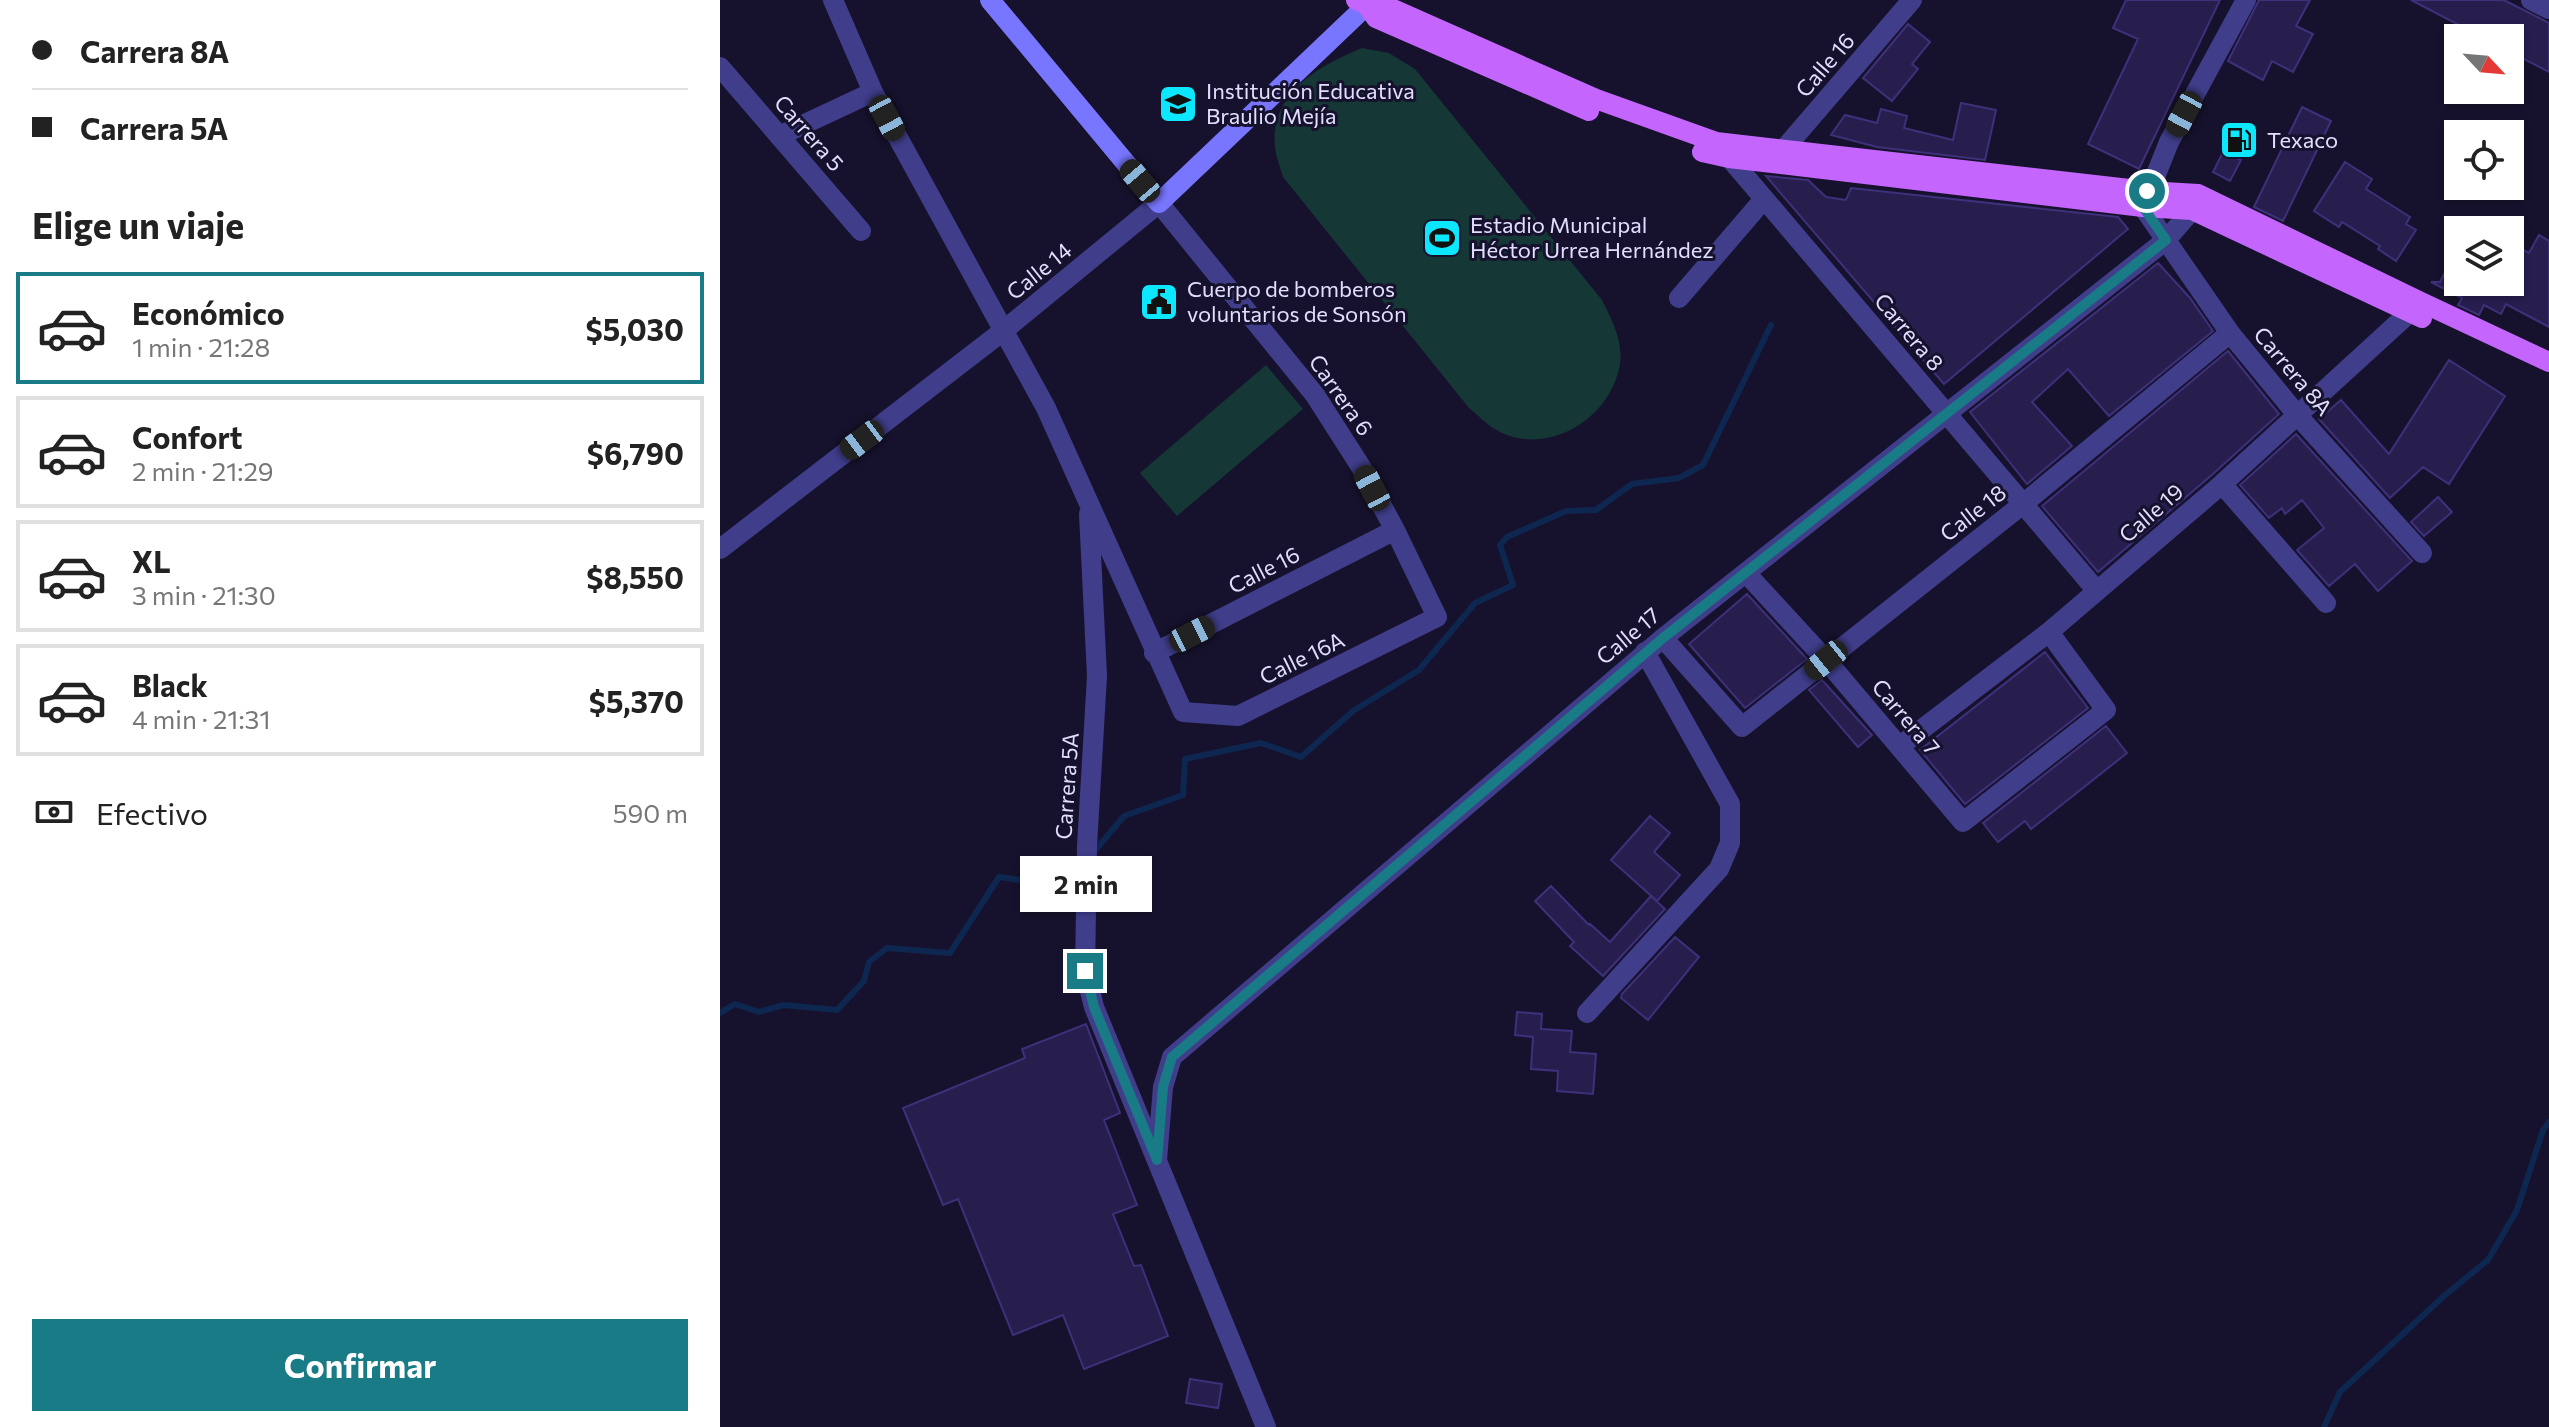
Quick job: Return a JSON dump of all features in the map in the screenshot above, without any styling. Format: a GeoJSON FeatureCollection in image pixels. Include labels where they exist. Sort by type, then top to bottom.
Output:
{"type":"FeatureCollection","features":[{"type":"Feature","properties":{"kind":"main road","name":"Carrera 6"},"geometry":{"type":"LineString","coordinates":[[990,0],[1159,203]]}},
{"type":"Feature","properties":{"kind":"main road","name":"Calle 14"},"geometry":{"type":"LineString","coordinates":[[1159,203],[1362,3]]}},
{"type":"Feature","properties":{"kind":"main road"},"geometry":{"type":"LineString","coordinates":[[1362,3],[1376,18],[1591,112],[1685,148],[1729,158],[1780,156]]}},
{"type":"Feature","properties":{"kind":"main road"},"geometry":{"type":"LineString","coordinates":[[1362,3],[1384,5],[1596,99],[1716,142],[1780,156],[2145,199],[2195,202],[2549,376]]}},
{"type":"Feature","properties":{"kind":"main road"},"geometry":{"type":"LineString","coordinates":[[2416,308],[2549,362]]}},
{"type":"Feature","properties":{"kind":"street","name":"Carrera 5A"},"geometry":{"type":"LineString","coordinates":[[833,0],[873,92],[1046,408],[1183,712]]}},
{"type":"Feature","properties":{"kind":"street","name":"Calle 16"},"geometry":{"type":"LineString","coordinates":[[1780,156],[1912,0]]}},
{"type":"Feature","properties":{"kind":"street"},"geometry":{"type":"LineString","coordinates":[[2145,199],[2169,142],[2246,0]]}},
{"type":"Feature","properties":{"kind":"street"},"geometry":{"type":"LineString","coordinates":[[2531,0],[2549,9]]}},
{"type":"Feature","properties":{"kind":"street","name":"Carrera 5"},"geometry":{"type":"LineString","coordinates":[[720,67],[861,231]]}},
{"type":"Feature","properties":{"kind":"street"},"geometry":{"type":"LineString","coordinates":[[779,136],[873,92]]}},
{"type":"Feature","properties":{"kind":"street","name":"Carrera 8"},"geometry":{"type":"LineString","coordinates":[[1716,142],[2097,591]]}},
{"type":"Feature","properties":{"kind":"street"},"geometry":{"type":"LineString","coordinates":[[1679,298],[1764,199]]}},
{"type":"Feature","properties":{"kind":"street","name":"Carrera 8A"},"geometry":{"type":"LineString","coordinates":[[2145,199],[2166,240],[2230,333],[2298,416],[2422,553]]}},
{"type":"Feature","properties":{"kind":"street","name":"Calle 17"},"geometry":{"type":"LineString","coordinates":[[1157,1160],[1163,1087],[1172,1057],[1645,652],[2166,240],[2195,202]]}},
{"type":"Feature","properties":{"kind":"street","name":"Calle 14"},"geometry":{"type":"LineString","coordinates":[[720,549],[1003,331],[1159,203]]}},
{"type":"Feature","properties":{"kind":"street","name":"Carrera 6"},"geometry":{"type":"LineString","coordinates":[[1159,203],[1315,395],[1361,467],[1437,617]]}},
{"type":"Feature","properties":{"kind":"street","name":"Calle 19"},"geometry":{"type":"LineString","coordinates":[[1900,746],[2049,632],[2222,484],[2416,308]]}},
{"type":"Feature","properties":{"kind":"street","name":"Calle 18"},"geometry":{"type":"LineString","coordinates":[[1663,638],[1742,727],[2023,504],[2230,333]]}},
{"type":"Feature","properties":{"kind":"street"},"geometry":{"type":"LineString","coordinates":[[2222,484],[2326,603]]}},
{"type":"Feature","properties":{"kind":"street","name":"Carrera 5A"},"geometry":{"type":"LineString","coordinates":[[1088,497],[1097,676],[1087,846],[1085,971],[1094,1007],[1266,1427]]}},
{"type":"Feature","properties":{"kind":"street","name":"Calle 16"},"geometry":{"type":"LineString","coordinates":[[1154,653],[1395,530]]}},
{"type":"Feature","properties":{"kind":"street","name":"Carrera 7"},"geometry":{"type":"LineString","coordinates":[[1746,573],[1826,660],[1963,822],[2106,710],[2049,632]]}},
{"type":"Feature","properties":{"kind":"street","name":"Calle 16A"},"geometry":{"type":"LineString","coordinates":[[1183,712],[1238,716],[1437,617]]}},
{"type":"Feature","properties":{"kind":"street"},"geometry":{"type":"LineString","coordinates":[[1587,1013],[1719,869],[1730,843],[1730,804],[1645,652]]}},
{"type":"Feature","properties":{"kind":"green space","name":"Estadio Municipal Héctor Urrea Hernández"},"geometry":{"type":"Polygon","coordinates":[[[1362,48],[1389,53],[1415,69],[1602,300],[1618,339],[1620,364],[1604,402],[1572,429],[1553,437],[1513,437],[1493,428],[1469,408],[1283,177],[1276,151],[1276,128],[1280,111],[1289,96],[1314,73],[1362,48]]]}},
{"type":"Feature","properties":{"kind":"green space"},"geometry":{"type":"Polygon","coordinates":[[[1266,365],[1303,409],[1177,516],[1140,473],[1266,365]]]}},
{"type":"Feature","properties":{"kind":"building"},"geometry":{"type":"Polygon","coordinates":[[[2126,0],[2220,0],[2139,169],[2088,144],[2138,39],[2113,28],[2126,0]]]}},
{"type":"Feature","properties":{"kind":"building"},"geometry":{"type":"Polygon","coordinates":[[[2259,0],[2310,0],[2296,26],[2313,34],[2293,72],[2272,61],[2263,80],[2228,61],[2259,0]]]}},
{"type":"Feature","properties":{"kind":"building"},"geometry":{"type":"Polygon","coordinates":[[[2411,0],[2504,0],[2549,23],[2549,72],[2524,59],[2524,24],[2457,24],[2411,0]]]}},
{"type":"Feature","properties":{"kind":"building"},"geometry":{"type":"Polygon","coordinates":[[[1908,24],[1930,42],[1912,64],[1918,69],[1892,101],[1863,78],[1908,24]]]}},
{"type":"Feature","properties":{"kind":"building"},"geometry":{"type":"Polygon","coordinates":[[[1961,103],[1996,110],[1985,160],[1877,147],[1831,135],[1845,115],[1877,123],[1881,109],[1907,116],[1904,128],[1953,140],[1961,103]]]}},
{"type":"Feature","properties":{"kind":"building"},"geometry":{"type":"Polygon","coordinates":[[[2302,107],[2331,121],[2283,221],[2254,207],[2302,107]]]}},
{"type":"Feature","properties":{"kind":"building"},"geometry":{"type":"Polygon","coordinates":[[[2223,152],[2241,160],[2230,181],[2213,172],[2223,152]]]}},
{"type":"Feature","properties":{"kind":"building"},"geometry":{"type":"Polygon","coordinates":[[[2345,162],[2372,179],[2366,189],[2410,217],[2406,224],[2416,230],[2396,261],[2378,249],[2380,246],[2342,222],[2339,227],[2314,211],[2345,162]]]}},
{"type":"Feature","properties":{"kind":"building"},"geometry":{"type":"Polygon","coordinates":[[[1766,176],[1808,180],[1826,197],[1846,200],[1851,188],[2118,217],[2128,229],[1944,384],[1766,176]]]}},
{"type":"Feature","properties":{"kind":"building"},"geometry":{"type":"Polygon","coordinates":[[[2539,235],[2549,241],[2549,327],[2506,304],[2501,314],[2484,305],[2479,315],[2458,305],[2462,298],[2458,296],[2524,296],[2524,250],[2529,253],[2539,235]]]}},
{"type":"Feature","properties":{"kind":"building"},"geometry":{"type":"Polygon","coordinates":[[[2158,263],[2190,298],[2213,331],[2109,416],[2068,369],[2032,402],[2072,446],[2027,484],[1970,412],[2158,263]]]}},
{"type":"Feature","properties":{"kind":"building"},"geometry":{"type":"Polygon","coordinates":[[[2444,274],[2444,289],[2431,282],[2440,282],[2444,274]]]}},
{"type":"Feature","properties":{"kind":"building"},"geometry":{"type":"Polygon","coordinates":[[[2228,351],[2279,414],[2098,572],[2042,506],[2228,351]]]}},
{"type":"Feature","properties":{"kind":"building"},"geometry":{"type":"Polygon","coordinates":[[[2449,360],[2505,396],[2449,484],[2423,467],[2390,498],[2319,419],[2341,400],[2389,454],[2449,360]]]}},
{"type":"Feature","properties":{"kind":"building"},"geometry":{"type":"Polygon","coordinates":[[[2296,434],[2412,561],[2378,591],[2355,564],[2329,586],[2297,550],[2324,528],[2302,500],[2285,514],[2282,508],[2269,518],[2240,485],[2296,434]]]}},
{"type":"Feature","properties":{"kind":"building"},"geometry":{"type":"Polygon","coordinates":[[[2438,497],[2452,512],[2424,536],[2411,522],[2438,497]]]}},
{"type":"Feature","properties":{"kind":"building"},"geometry":{"type":"Polygon","coordinates":[[[1747,594],[1807,659],[1745,708],[1689,644],[1747,594]]]}},
{"type":"Feature","properties":{"kind":"building"},"geometry":{"type":"Polygon","coordinates":[[[2045,652],[2088,708],[1965,804],[1920,750],[2045,652]]]}},
{"type":"Feature","properties":{"kind":"building"},"geometry":{"type":"Polygon","coordinates":[[[1822,680],[1872,735],[1858,747],[1809,690],[1822,680]]]}},
{"type":"Feature","properties":{"kind":"building"},"geometry":{"type":"Polygon","coordinates":[[[2106,726],[2127,753],[2031,829],[2025,821],[1998,842],[1983,823],[2106,726]]]}},
{"type":"Feature","properties":{"kind":"building"},"geometry":{"type":"Polygon","coordinates":[[[1650,816],[1670,833],[1654,852],[1680,875],[1657,901],[1611,860],[1650,816]]]}},
{"type":"Feature","properties":{"kind":"building"},"geometry":{"type":"Polygon","coordinates":[[[1551,886],[1610,942],[1651,896],[1665,909],[1603,976],[1570,946],[1574,942],[1535,901],[1551,886]]]}},
{"type":"Feature","properties":{"kind":"building"},"geometry":{"type":"Polygon","coordinates":[[[1675,937],[1699,957],[1648,1020],[1621,998],[1622,994],[1675,937]]]}},
{"type":"Feature","properties":{"kind":"building"},"geometry":{"type":"Polygon","coordinates":[[[1517,1012],[1542,1014],[1541,1029],[1572,1031],[1570,1052],[1596,1054],[1593,1094],[1557,1091],[1558,1071],[1531,1069],[1533,1037],[1515,1035],[1517,1012]]]}},
{"type":"Feature","properties":{"kind":"building"},"geometry":{"type":"Polygon","coordinates":[[[1086,1024],[1120,1113],[1104,1120],[1137,1205],[1113,1214],[1134,1266],[1141,1265],[1168,1336],[1084,1369],[1063,1315],[1013,1335],[958,1199],[943,1205],[903,1108],[1025,1058],[1022,1049],[1086,1024]]]}},
{"type":"Feature","properties":{"kind":"building"},"geometry":{"type":"Polygon","coordinates":[[[1190,1379],[1222,1384],[1218,1408],[1186,1403],[1190,1379]]]}},
{"type":"Feature","properties":{"kind":"waterway"},"geometry":{"type":"LineString","coordinates":[[1093,853],[1124,816],[1183,795],[1185,759],[1261,743],[1301,757],[1353,711],[1419,670],[1475,603],[1513,585],[1500,545],[1507,537],[1566,511],[1596,510],[1632,484],[1679,478],[1703,465],[1771,325]]}},
{"type":"Feature","properties":{"kind":"waterway"},"geometry":{"type":"LineString","coordinates":[[720,1013],[735,1004],[759,1012],[784,1005],[837,1010],[864,981],[869,962],[887,948],[950,953],[999,877],[1053,881],[1072,875],[1081,868]]}},
{"type":"Feature","properties":{"kind":"waterway"},"geometry":{"type":"LineString","coordinates":[[2324,1427],[2340,1392],[2444,1296],[2488,1260],[2517,1210],[2543,1130],[2549,1122]]}},
{"type":"Feature","properties":{"kind":"place","name":"Institución Educativa Braulio Mejía"},"geometry":{"type":"Point","coordinates":[1178,104]}},
{"type":"Feature","properties":{"kind":"place","name":"Texaco"},"geometry":{"type":"Point","coordinates":[2239,140]}},
{"type":"Feature","properties":{"kind":"place","name":"Estadio Municipal Héctor Urrea Hernández"},"geometry":{"type":"Point","coordinates":[1442,238]}},
{"type":"Feature","properties":{"kind":"place","name":"Cuerpo de bomberos voluntarios de Sonsón"},"geometry":{"type":"Point","coordinates":[1159,302]}},
{"type":"Feature","properties":{"kind":"route"},"geometry":{"type":"LineString","coordinates":[[1085,971],[1094,1007],[1157,1160],[1163,1087],[1172,1057],[1663,638],[2166,240],[2143,207],[2147,191]]}}]}
